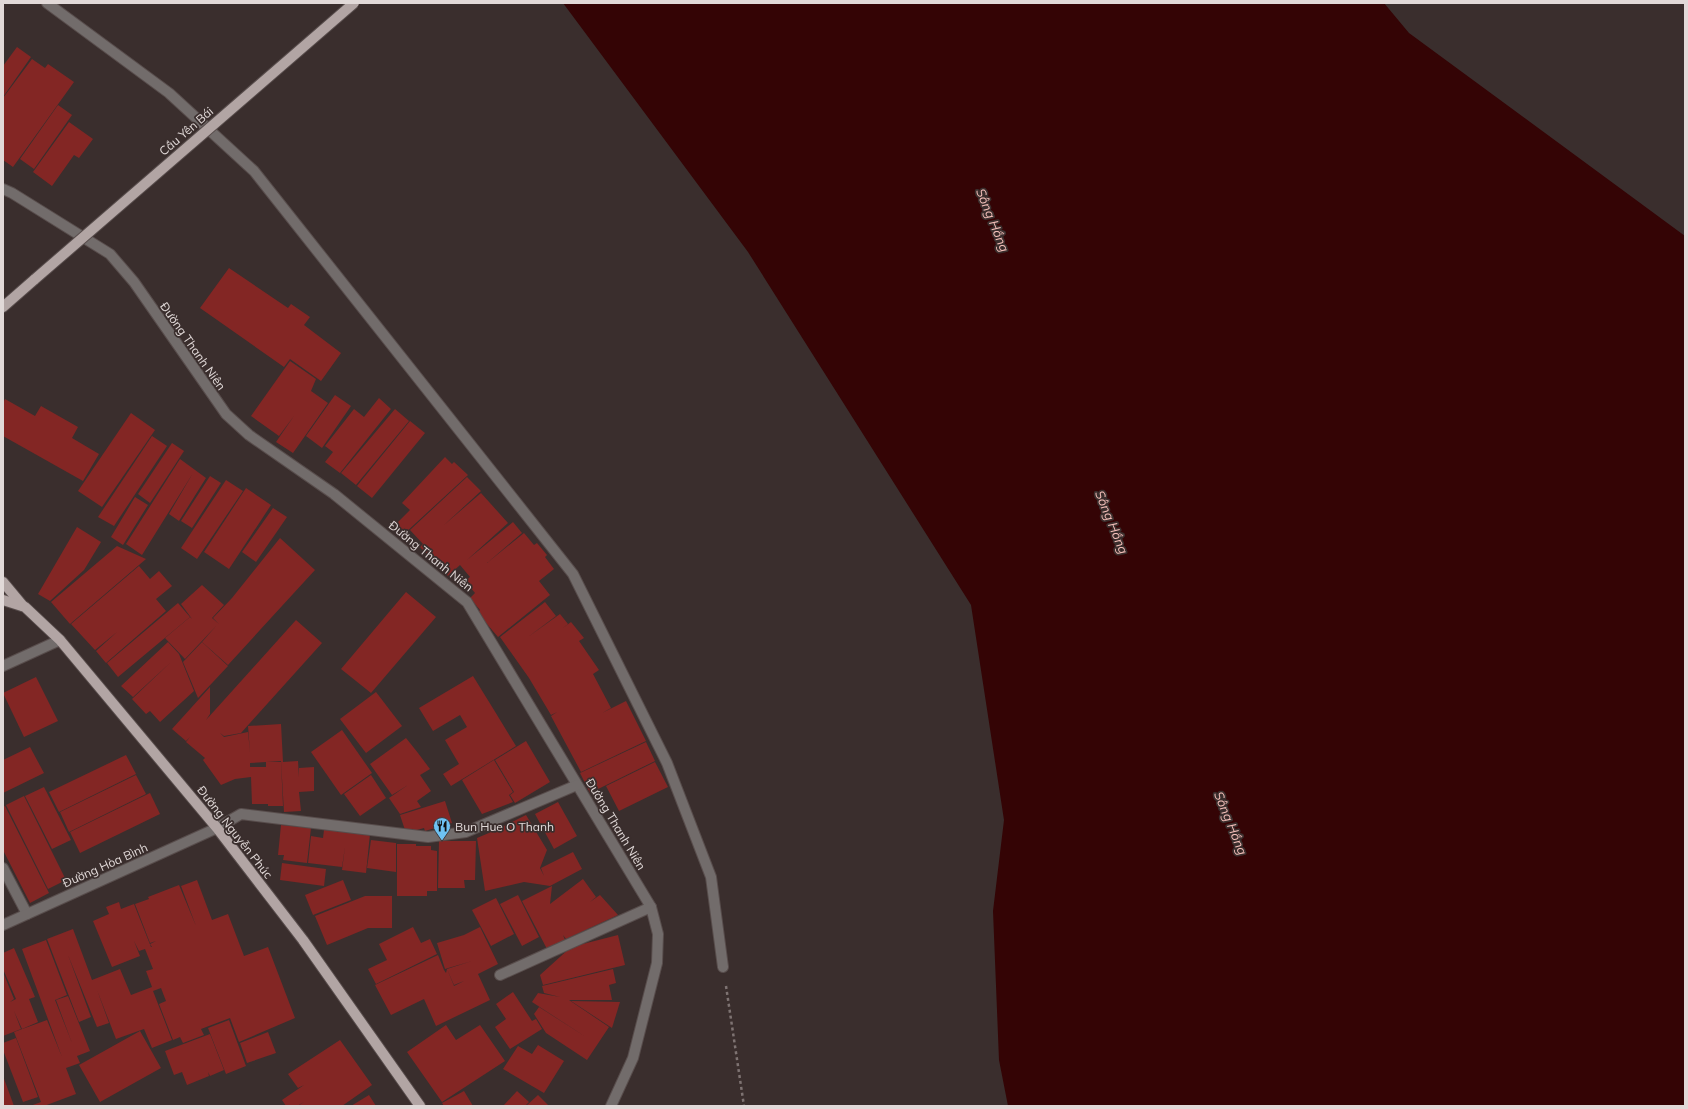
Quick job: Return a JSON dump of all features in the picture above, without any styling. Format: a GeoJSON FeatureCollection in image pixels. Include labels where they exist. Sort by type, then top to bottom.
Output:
{"type":"FeatureCollection","features":[{"type":"Feature","properties":{"kind":"main road","name":"Cầu Yên Bái"},"geometry":{"type":"LineString","coordinates":[[3,307],[354,3]]}},
{"type":"Feature","properties":{"kind":"main road"},"geometry":{"type":"LineString","coordinates":[[3,582],[25,607]]}},
{"type":"Feature","properties":{"kind":"main road","name":"Đường Nguyễn Phúc"},"geometry":{"type":"LineString","coordinates":[[3,600],[25,607],[60,640],[217,828],[303,940],[420,1106]]}},
{"type":"Feature","properties":{"kind":"street"},"geometry":{"type":"LineString","coordinates":[[47,3],[169,94],[254,171],[573,574],[667,763],[706,862],[711,877],[723,967]]}},
{"type":"Feature","properties":{"kind":"street","name":"Đường Thanh Niên"},"geometry":{"type":"LineString","coordinates":[[3,189],[12,193],[110,254],[134,282],[226,414],[249,435],[334,494],[467,602],[651,907],[658,934],[657,963],[633,1058],[611,1106]]}},
{"type":"Feature","properties":{"kind":"street"},"geometry":{"type":"LineString","coordinates":[[3,666],[60,640]]}},
{"type":"Feature","properties":{"kind":"street","name":"Đường Hòa Bình"},"geometry":{"type":"LineString","coordinates":[[3,925],[217,828],[241,814],[428,837],[466,832],[577,785]]}},
{"type":"Feature","properties":{"kind":"street"},"geometry":{"type":"LineString","coordinates":[[3,868],[27,914]]}},
{"type":"Feature","properties":{"kind":"street"},"geometry":{"type":"LineString","coordinates":[[500,975],[651,907]]}},
{"type":"Feature","properties":{"kind":"path"},"geometry":{"type":"LineString","coordinates":[[723,967],[744,1106]]}},
{"type":"Feature","properties":{"kind":"water","name":"Sông Hồng"},"geometry":{"type":"Polygon","coordinates":[[[563,3],[1384,3],[1409,33],[1685,236],[1685,1106],[1008,1106],[999,1060],[993,911],[1004,820],[971,605],[748,252],[563,3]]]}},
{"type":"Feature","properties":{"kind":"building"},"geometry":{"type":"Polygon","coordinates":[[[17,47],[31,57],[3,97],[3,66],[17,47]]]}},
{"type":"Feature","properties":{"kind":"building"},"geometry":{"type":"Polygon","coordinates":[[[32,59],[45,68],[48,64],[74,82],[13,167],[3,160],[3,98],[32,59]]]}},
{"type":"Feature","properties":{"kind":"building"},"geometry":{"type":"Polygon","coordinates":[[[58,105],[72,115],[34,169],[20,159],[58,105]]]}},
{"type":"Feature","properties":{"kind":"building"},"geometry":{"type":"Polygon","coordinates":[[[69,122],[93,139],[79,158],[74,155],[52,186],[33,172],[69,122]]]}},
{"type":"Feature","properties":{"kind":"building"},"geometry":{"type":"Polygon","coordinates":[[[229,268],[288,308],[291,304],[310,317],[304,325],[341,353],[321,381],[290,359],[284,367],[200,308],[229,268]]]}},
{"type":"Feature","properties":{"kind":"building"},"geometry":{"type":"Polygon","coordinates":[[[290,361],[316,379],[311,391],[328,403],[293,453],[276,442],[294,416],[279,436],[251,416],[290,361]]]}},
{"type":"Feature","properties":{"kind":"building"},"geometry":{"type":"Polygon","coordinates":[[[335,395],[351,406],[322,448],[306,436],[335,395]]]}},
{"type":"Feature","properties":{"kind":"building"},"geometry":{"type":"Polygon","coordinates":[[[379,398],[391,409],[340,473],[325,462],[333,452],[325,446],[354,409],[364,417],[379,398]]]}},
{"type":"Feature","properties":{"kind":"building"},"geometry":{"type":"Polygon","coordinates":[[[5,399],[35,416],[41,406],[78,427],[72,438],[99,454],[83,481],[3,436],[3,403],[5,399]]]}},
{"type":"Feature","properties":{"kind":"building"},"geometry":{"type":"Polygon","coordinates":[[[395,409],[409,421],[356,485],[341,473],[395,409]]]}},
{"type":"Feature","properties":{"kind":"building"},"geometry":{"type":"Polygon","coordinates":[[[131,413],[155,430],[102,507],[78,491],[131,413]]]}},
{"type":"Feature","properties":{"kind":"building"},"geometry":{"type":"Polygon","coordinates":[[[410,421],[425,433],[372,498],[357,486],[410,421]]]}},
{"type":"Feature","properties":{"kind":"building"},"geometry":{"type":"Polygon","coordinates":[[[152,436],[167,446],[114,526],[98,517],[152,436]]]}},
{"type":"Feature","properties":{"kind":"building"},"geometry":{"type":"Polygon","coordinates":[[[172,443],[184,451],[150,503],[138,494],[172,443]]]}},
{"type":"Feature","properties":{"kind":"building"},"geometry":{"type":"Polygon","coordinates":[[[445,457],[452,464],[454,462],[468,475],[404,534],[395,525],[410,510],[402,503],[445,457]]]}},
{"type":"Feature","properties":{"kind":"building"},"geometry":{"type":"Polygon","coordinates":[[[180,459],[206,478],[179,521],[169,514],[193,473],[142,555],[126,544],[180,459]]]}},
{"type":"Feature","properties":{"kind":"building"},"geometry":{"type":"Polygon","coordinates":[[[210,476],[221,483],[192,528],[181,521],[210,476]]]}},
{"type":"Feature","properties":{"kind":"building"},"geometry":{"type":"Polygon","coordinates":[[[467,477],[481,491],[444,525],[481,493],[508,523],[467,560],[513,522],[522,533],[487,563],[524,533],[534,545],[537,543],[547,555],[545,557],[554,569],[539,581],[550,595],[498,637],[477,613],[480,610],[470,598],[475,593],[465,581],[470,577],[460,565],[448,576],[420,547],[423,544],[410,530],[467,477]]]}},
{"type":"Feature","properties":{"kind":"building"},"geometry":{"type":"Polygon","coordinates":[[[226,480],[243,491],[197,559],[181,548],[226,480]]]}},
{"type":"Feature","properties":{"kind":"building"},"geometry":{"type":"Polygon","coordinates":[[[246,488],[271,505],[229,569],[204,552],[246,488]]]}},
{"type":"Feature","properties":{"kind":"building"},"geometry":{"type":"Polygon","coordinates":[[[135,497],[148,505],[123,545],[111,537],[135,497]]]}},
{"type":"Feature","properties":{"kind":"building"},"geometry":{"type":"Polygon","coordinates":[[[273,508],[287,517],[256,562],[242,552],[273,508]]]}},
{"type":"Feature","properties":{"kind":"building"},"geometry":{"type":"Polygon","coordinates":[[[77,527],[101,542],[84,570],[50,601],[38,594],[77,527]]]}},
{"type":"Feature","properties":{"kind":"building"},"geometry":{"type":"Polygon","coordinates":[[[280,538],[315,570],[228,665],[202,642],[216,626],[185,659],[165,638],[190,617],[192,619],[181,604],[202,585],[224,605],[212,618],[219,624],[213,618],[232,598],[280,538]]]}},
{"type":"Feature","properties":{"kind":"building"},"geometry":{"type":"Polygon","coordinates":[[[117,546],[146,559],[70,624],[51,602],[117,546]]]}},
{"type":"Feature","properties":{"kind":"building"},"geometry":{"type":"Polygon","coordinates":[[[139,566],[150,579],[159,571],[172,586],[156,599],[166,611],[106,663],[96,651],[117,632],[95,650],[71,624],[139,566]]]}},
{"type":"Feature","properties":{"kind":"building"},"geometry":{"type":"Polygon","coordinates":[[[406,592],[436,617],[371,693],[341,669],[406,592]]]}},
{"type":"Feature","properties":{"kind":"building"},"geometry":{"type":"Polygon","coordinates":[[[545,602],[556,616],[528,637],[560,614],[568,624],[563,628],[571,622],[584,638],[579,641],[599,670],[593,674],[611,708],[602,713],[626,701],[646,741],[581,772],[551,716],[557,712],[551,715],[529,678],[500,637],[545,602]]]}},
{"type":"Feature","properties":{"kind":"building"},"geometry":{"type":"Polygon","coordinates":[[[178,603],[190,617],[118,677],[107,663],[178,603]]]}},
{"type":"Feature","properties":{"kind":"building"},"geometry":{"type":"Polygon","coordinates":[[[296,620],[322,643],[241,733],[224,736],[220,733],[224,737],[248,732],[250,752],[248,726],[281,724],[283,762],[298,761],[299,777],[299,768],[314,767],[314,791],[299,792],[301,811],[284,812],[281,761],[267,762],[281,762],[283,806],[252,804],[251,777],[235,779],[221,785],[203,760],[205,758],[186,742],[190,737],[186,741],[172,729],[210,687],[210,714],[206,720],[296,620]],[[266,762],[250,763],[250,767],[266,767],[266,762]]]}},
{"type":"Feature","properties":{"kind":"building"},"geometry":{"type":"Polygon","coordinates":[[[168,642],[179,654],[194,691],[160,722],[150,711],[146,714],[132,699],[171,662],[133,697],[121,686],[168,642]]]}},
{"type":"Feature","properties":{"kind":"building"},"geometry":{"type":"Polygon","coordinates":[[[202,642],[228,666],[198,698],[183,662],[202,642]]]}},
{"type":"Feature","properties":{"kind":"building"},"geometry":{"type":"Polygon","coordinates":[[[473,676],[516,746],[451,786],[443,774],[459,764],[445,740],[467,727],[460,715],[433,731],[419,708],[473,676]]]}},
{"type":"Feature","properties":{"kind":"building"},"geometry":{"type":"Polygon","coordinates":[[[36,677],[58,721],[24,737],[3,693],[36,677]]]}},
{"type":"Feature","properties":{"kind":"building"},"geometry":{"type":"Polygon","coordinates":[[[376,692],[402,726],[366,753],[340,719],[376,692]]]}},
{"type":"Feature","properties":{"kind":"building"},"geometry":{"type":"Polygon","coordinates":[[[342,730],[372,773],[341,795],[311,752],[342,730]]]}},
{"type":"Feature","properties":{"kind":"building"},"geometry":{"type":"Polygon","coordinates":[[[406,738],[430,769],[420,775],[431,791],[417,801],[421,807],[400,814],[389,798],[408,785],[392,795],[370,764],[406,738]]]}},
{"type":"Feature","properties":{"kind":"building"},"geometry":{"type":"Polygon","coordinates":[[[526,741],[550,782],[515,803],[510,795],[514,792],[495,760],[526,741]]]}},
{"type":"Feature","properties":{"kind":"building"},"geometry":{"type":"Polygon","coordinates":[[[646,742],[655,761],[590,793],[580,773],[646,742]]]}},
{"type":"Feature","properties":{"kind":"building"},"geometry":{"type":"Polygon","coordinates":[[[30,747],[44,773],[3,793],[3,760],[30,747]]]}},
{"type":"Feature","properties":{"kind":"building"},"geometry":{"type":"Polygon","coordinates":[[[126,755],[136,774],[59,812],[49,792],[126,755]]]}},
{"type":"Feature","properties":{"kind":"building"},"geometry":{"type":"Polygon","coordinates":[[[494,760],[513,792],[509,795],[513,802],[482,814],[462,780],[494,760]]]}},
{"type":"Feature","properties":{"kind":"building"},"geometry":{"type":"Polygon","coordinates":[[[655,762],[668,787],[619,811],[606,786],[655,762]]]}},
{"type":"Feature","properties":{"kind":"building"},"geometry":{"type":"Polygon","coordinates":[[[136,775],[146,794],[69,832],[60,812],[136,775]]]}},
{"type":"Feature","properties":{"kind":"building"},"geometry":{"type":"Polygon","coordinates":[[[371,775],[386,798],[360,816],[344,794],[371,775]]]}},
{"type":"Feature","properties":{"kind":"building"},"geometry":{"type":"Polygon","coordinates":[[[44,787],[71,840],[52,849],[25,796],[44,787]]]}},
{"type":"Feature","properties":{"kind":"building"},"geometry":{"type":"Polygon","coordinates":[[[150,793],[160,814],[80,853],[70,832],[150,793]]]}},
{"type":"Feature","properties":{"kind":"building"},"geometry":{"type":"Polygon","coordinates":[[[24,796],[66,880],[48,889],[6,805],[24,796]]]}},
{"type":"Feature","properties":{"kind":"building"},"geometry":{"type":"Polygon","coordinates":[[[445,801],[452,823],[425,831],[424,828],[406,833],[400,815],[445,801]]]}},
{"type":"Feature","properties":{"kind":"building"},"geometry":{"type":"Polygon","coordinates":[[[558,802],[577,836],[554,849],[535,814],[558,802]]]}},
{"type":"Feature","properties":{"kind":"building"},"geometry":{"type":"Polygon","coordinates":[[[5,806],[49,893],[30,903],[3,850],[3,807],[5,806]]]}},
{"type":"Feature","properties":{"kind":"building"},"geometry":{"type":"Polygon","coordinates":[[[526,815],[547,850],[540,868],[544,876],[541,868],[573,852],[582,869],[550,886],[524,882],[485,891],[477,838],[526,815]]]}},
{"type":"Feature","properties":{"kind":"building"},"geometry":{"type":"Polygon","coordinates":[[[281,825],[311,828],[307,863],[283,860],[284,855],[278,855],[281,825]]]}},
{"type":"Feature","properties":{"kind":"building"},"geometry":{"type":"Polygon","coordinates":[[[324,830],[370,834],[366,873],[342,870],[345,847],[342,867],[308,863],[311,836],[323,838],[324,830]]]}},
{"type":"Feature","properties":{"kind":"building"},"geometry":{"type":"Polygon","coordinates":[[[371,840],[396,843],[396,872],[367,868],[371,840]]]}},
{"type":"Feature","properties":{"kind":"building"},"geometry":{"type":"Polygon","coordinates":[[[439,841],[476,841],[475,880],[464,880],[465,888],[438,888],[439,841]]]}},
{"type":"Feature","properties":{"kind":"building"},"geometry":{"type":"Polygon","coordinates":[[[397,844],[431,846],[431,850],[437,851],[437,891],[427,891],[427,896],[397,896],[397,844]]]}},
{"type":"Feature","properties":{"kind":"building"},"geometry":{"type":"Polygon","coordinates":[[[282,863],[326,869],[324,886],[280,880],[282,863]]]}},
{"type":"Feature","properties":{"kind":"building"},"geometry":{"type":"Polygon","coordinates":[[[583,879],[596,897],[590,902],[600,895],[618,915],[566,939],[563,935],[565,940],[547,949],[522,901],[552,886],[550,904],[583,879]]]}},
{"type":"Feature","properties":{"kind":"building"},"geometry":{"type":"Polygon","coordinates":[[[197,880],[212,920],[228,914],[244,956],[268,947],[295,1018],[239,1042],[230,1018],[201,1029],[204,1035],[183,1043],[180,1037],[173,1040],[159,1004],[166,1001],[161,988],[153,991],[172,1040],[152,1048],[144,1029],[116,1039],[97,990],[109,1023],[97,1027],[68,955],[91,1017],[79,1022],[47,939],[73,929],[92,980],[120,969],[131,995],[152,987],[146,971],[153,969],[145,949],[139,951],[134,941],[140,956],[112,967],[93,921],[109,914],[106,907],[119,902],[121,909],[134,904],[151,947],[152,947],[150,944],[156,941],[150,943],[135,904],[149,899],[148,897],[179,885],[196,926],[181,886],[197,880]]]}},
{"type":"Feature","properties":{"kind":"building"},"geometry":{"type":"Polygon","coordinates":[[[343,880],[351,900],[313,915],[305,895],[343,880]]]}},
{"type":"Feature","properties":{"kind":"building"},"geometry":{"type":"Polygon","coordinates":[[[518,895],[539,937],[522,946],[500,904],[518,895]]]}},
{"type":"Feature","properties":{"kind":"building"},"geometry":{"type":"Polygon","coordinates":[[[365,896],[392,896],[392,928],[368,928],[327,945],[315,916],[365,896]]]}},
{"type":"Feature","properties":{"kind":"building"},"geometry":{"type":"Polygon","coordinates":[[[496,898],[514,934],[491,946],[472,910],[496,898]]]}},
{"type":"Feature","properties":{"kind":"building"},"geometry":{"type":"Polygon","coordinates":[[[413,927],[421,943],[430,939],[437,954],[376,984],[368,969],[387,960],[379,944],[413,927]]]}},
{"type":"Feature","properties":{"kind":"building"},"geometry":{"type":"Polygon","coordinates":[[[480,927],[498,964],[478,974],[490,1000],[436,1026],[424,999],[391,1015],[375,985],[438,955],[446,973],[447,969],[472,961],[445,969],[437,943],[464,935],[480,927]]]}},
{"type":"Feature","properties":{"kind":"building"},"geometry":{"type":"Polygon","coordinates":[[[618,935],[625,965],[543,985],[540,975],[571,947],[618,935]]]}},
{"type":"Feature","properties":{"kind":"building"},"geometry":{"type":"Polygon","coordinates":[[[46,940],[67,995],[55,1000],[72,1043],[56,1000],[68,996],[90,1051],[77,1056],[80,1063],[66,1068],[76,1094],[44,1106],[30,1106],[41,1102],[14,1032],[47,1020],[62,1057],[22,949],[46,940]]]}},
{"type":"Feature","properties":{"kind":"building"},"geometry":{"type":"Polygon","coordinates":[[[14,948],[35,997],[29,999],[38,1022],[22,1029],[14,1011],[21,1029],[3,1036],[3,972],[14,999],[10,1002],[16,999],[3,969],[3,953],[14,948]]]}},
{"type":"Feature","properties":{"kind":"building"},"geometry":{"type":"Polygon","coordinates":[[[613,969],[616,983],[609,985],[612,1000],[569,1000],[609,1027],[587,1060],[546,1033],[534,1014],[539,1007],[589,1039],[532,1002],[538,993],[560,997],[544,993],[542,986],[613,969]]]}},
{"type":"Feature","properties":{"kind":"building"},"geometry":{"type":"Polygon","coordinates":[[[513,992],[532,1021],[536,1019],[542,1029],[510,1049],[495,1027],[506,1019],[496,1004],[513,992]]]}},
{"type":"Feature","properties":{"kind":"building"},"geometry":{"type":"Polygon","coordinates":[[[571,1001],[620,1002],[612,1028],[571,1001]]]}},
{"type":"Feature","properties":{"kind":"building"},"geometry":{"type":"Polygon","coordinates":[[[229,1020],[246,1066],[226,1074],[208,1028],[229,1020]]]}},
{"type":"Feature","properties":{"kind":"building"},"geometry":{"type":"Polygon","coordinates":[[[446,1025],[456,1040],[480,1025],[505,1061],[442,1102],[407,1052],[446,1025]]]}},
{"type":"Feature","properties":{"kind":"building"},"geometry":{"type":"Polygon","coordinates":[[[140,1031],[161,1068],[100,1102],[79,1065],[140,1031]]]}},
{"type":"Feature","properties":{"kind":"building"},"geometry":{"type":"Polygon","coordinates":[[[268,1032],[276,1053],[247,1063],[240,1043],[268,1032]]]}},
{"type":"Feature","properties":{"kind":"building"},"geometry":{"type":"Polygon","coordinates":[[[210,1034],[224,1070],[210,1076],[208,1072],[209,1076],[187,1085],[182,1072],[174,1075],[165,1051],[210,1034]]]}},
{"type":"Feature","properties":{"kind":"building"},"geometry":{"type":"Polygon","coordinates":[[[16,1038],[38,1097],[23,1102],[3,1050],[3,1043],[16,1038]]]}},
{"type":"Feature","properties":{"kind":"building"},"geometry":{"type":"Polygon","coordinates":[[[340,1040],[372,1085],[342,1106],[298,1106],[304,1102],[297,1106],[286,1106],[282,1100],[304,1085],[298,1088],[288,1074],[340,1040]]]}},
{"type":"Feature","properties":{"kind":"building"},"geometry":{"type":"Polygon","coordinates":[[[538,1045],[564,1061],[544,1093],[503,1069],[518,1046],[532,1054],[538,1045]]]}},
{"type":"Feature","properties":{"kind":"building"},"geometry":{"type":"Polygon","coordinates":[[[3,1076],[14,1106],[3,1106],[3,1076]]]}},
{"type":"Feature","properties":{"kind":"building"},"geometry":{"type":"Polygon","coordinates":[[[464,1091],[473,1106],[444,1106],[442,1103],[464,1091]]]}},
{"type":"Feature","properties":{"kind":"building"},"geometry":{"type":"Polygon","coordinates":[[[517,1091],[529,1102],[525,1106],[503,1106],[517,1091]]]}},
{"type":"Feature","properties":{"kind":"building"},"geometry":{"type":"Polygon","coordinates":[[[369,1095],[376,1106],[351,1106],[369,1095]]]}},
{"type":"Feature","properties":{"kind":"building"},"geometry":{"type":"Polygon","coordinates":[[[538,1095],[549,1106],[526,1106],[538,1095]]]}},
{"type":"Feature","properties":{"kind":"place","name":"Bun Hue O Thanh"},"geometry":{"type":"Point","coordinates":[442,841]}}]}
